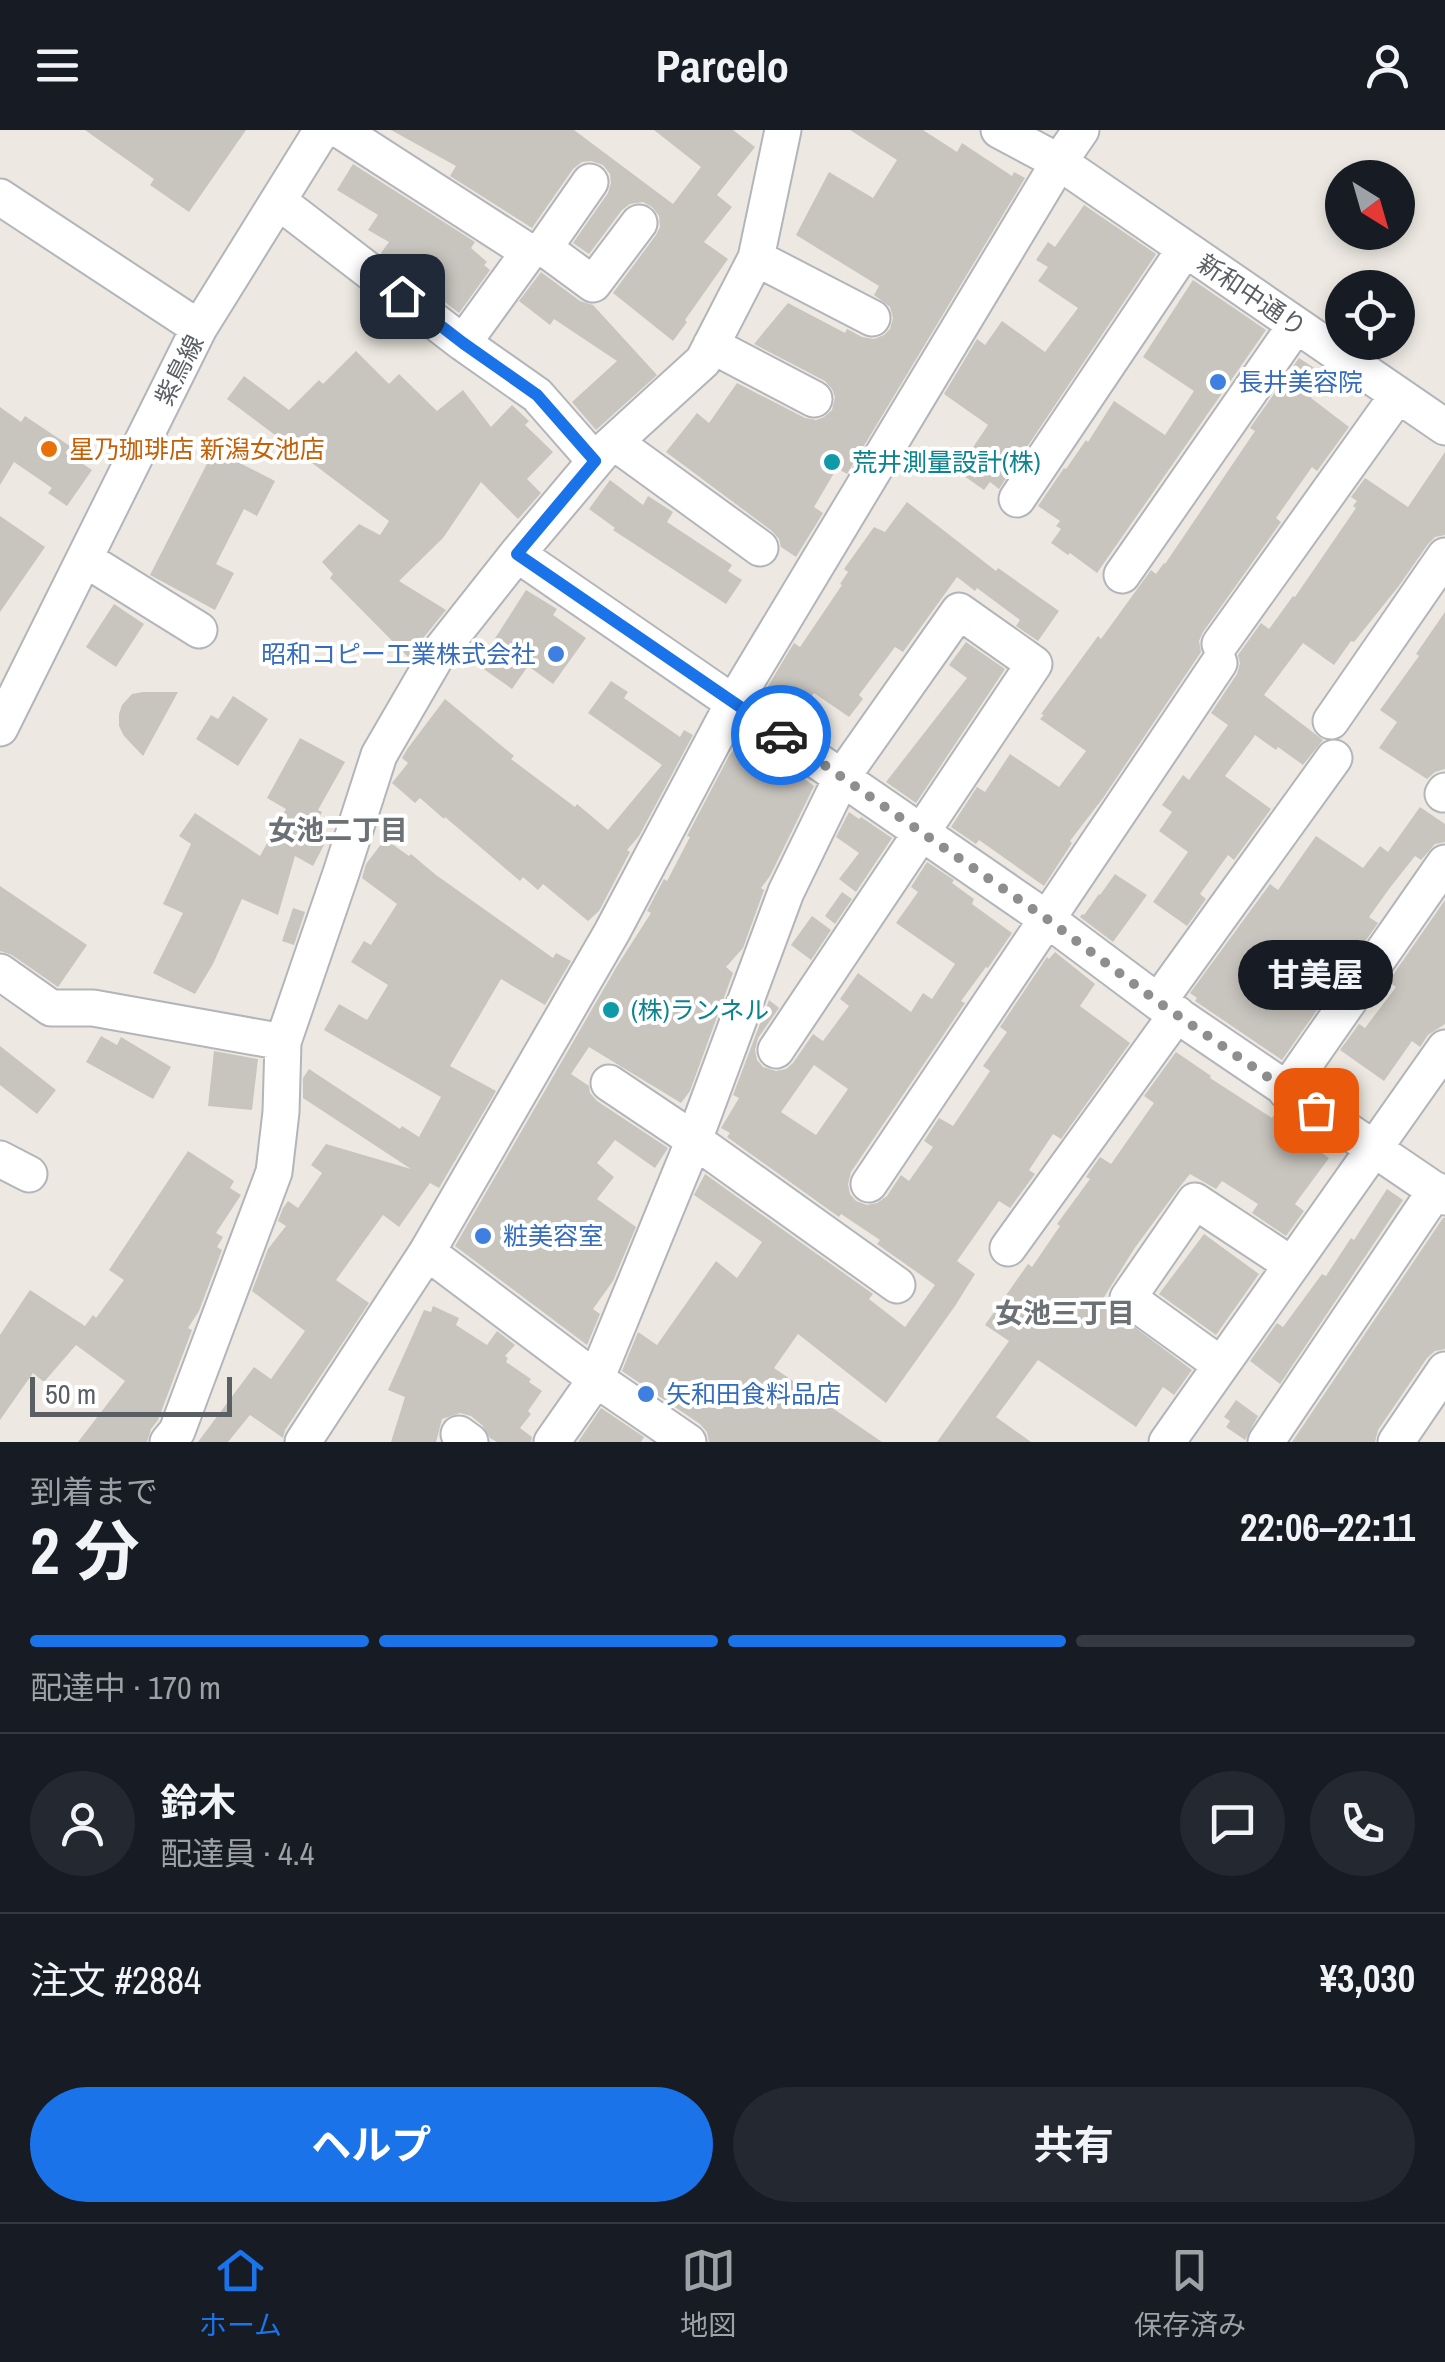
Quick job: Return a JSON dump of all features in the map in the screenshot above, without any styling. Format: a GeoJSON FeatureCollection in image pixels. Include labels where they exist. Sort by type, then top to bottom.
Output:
{"type":"FeatureCollection","features":[{"type":"Feature","properties":{"kind":"street","name":"紫鳥線"},"geometry":{"type":"LineString","coordinates":[[0,728],[199,328],[322,130]]}},
{"type":"Feature","properties":{"kind":"street"},"geometry":{"type":"LineString","coordinates":[[340,130],[593,284],[639,223]]}},
{"type":"Feature","properties":{"kind":"street"},"geometry":{"type":"LineString","coordinates":[[168,1442],[177,1431],[274,1172],[283,1042],[378,755],[437,656],[517,554],[604,451],[703,360],[756,258],[783,130]]}},
{"type":"Feature","properties":{"kind":"street","name":"新和中通り"},"geometry":{"type":"LineString","coordinates":[[999,130],[1059,162],[1445,427]]}},
{"type":"Feature","properties":{"kind":"street"},"geometry":{"type":"LineString","coordinates":[[303,1442],[427,1252],[612,932],[734,702],[1081,130]]}},
{"type":"Feature","properties":{"kind":"street"},"geometry":{"type":"LineString","coordinates":[[463,343],[590,182]]}},
{"type":"Feature","properties":{"kind":"street"},"geometry":{"type":"LineString","coordinates":[[0,197],[199,328]]}},
{"type":"Feature","properties":{"kind":"street"},"geometry":{"type":"LineString","coordinates":[[278,201],[537,395],[604,451],[760,548]]}},
{"type":"Feature","properties":{"kind":"street"},"geometry":{"type":"LineString","coordinates":[[1016,499],[1185,248]]}},
{"type":"Feature","properties":{"kind":"street"},"geometry":{"type":"LineString","coordinates":[[756,258],[872,318]]}},
{"type":"Feature","properties":{"kind":"street"},"geometry":{"type":"LineString","coordinates":[[1122,576],[1296,325]]}},
{"type":"Feature","properties":{"kind":"street"},"geometry":{"type":"LineString","coordinates":[[711,346],[814,400]]}},
{"type":"Feature","properties":{"kind":"street"},"geometry":{"type":"LineString","coordinates":[[869,1184],[1219,653],[1398,394]]}},
{"type":"Feature","properties":{"kind":"street"},"geometry":{"type":"LineString","coordinates":[[517,554],[1440,1194],[1266,1442]]}},
{"type":"Feature","properties":{"kind":"street"},"geometry":{"type":"LineString","coordinates":[[1330,721],[1445,556]]}},
{"type":"Feature","properties":{"kind":"street"},"geometry":{"type":"LineString","coordinates":[[84,559],[199,630]]}},
{"type":"Feature","properties":{"kind":"street"},"geometry":{"type":"LineString","coordinates":[[552,1442],[596,1380],[694,1140],[786,892],[842,777],[959,611],[1034,664],[776,1050]]}},
{"type":"Feature","properties":{"kind":"street"},"geometry":{"type":"LineString","coordinates":[[1008,1248],[1334,758]]}},
{"type":"Feature","properties":{"kind":"street"},"geometry":{"type":"LineString","coordinates":[[1286,1090],[1445,864]]}},
{"type":"Feature","properties":{"kind":"street"},"geometry":{"type":"LineString","coordinates":[[0,972],[51,1008],[94,1008],[283,1042]]}},
{"type":"Feature","properties":{"kind":"street"},"geometry":{"type":"LineString","coordinates":[[1167,1442],[1445,1048]]}},
{"type":"Feature","properties":{"kind":"street"},"geometry":{"type":"LineString","coordinates":[[609,1082],[897,1285]]}},
{"type":"Feature","properties":{"kind":"street"},"geometry":{"type":"LineString","coordinates":[[1221,1365],[1128,1298],[1195,1201],[1292,1265]]}},
{"type":"Feature","properties":{"kind":"street"},"geometry":{"type":"LineString","coordinates":[[427,1252],[596,1380],[688,1442]]}},
{"type":"Feature","properties":{"kind":"street"},"geometry":{"type":"LineString","coordinates":[[1396,1442],[1445,1370]]}},
{"type":"Feature","properties":{"kind":"building"},"geometry":{"type":"Polygon","coordinates":[[[85,130],[246,130],[189,212],[150,185],[154,179],[85,130]]]}},
{"type":"Feature","properties":{"kind":"building"},"geometry":{"type":"Polygon","coordinates":[[[391,130],[574,130],[673,204],[701,167],[654,130],[733,130],[755,147],[717,195],[732,207],[704,242],[728,259],[673,341],[613,293],[660,227],[659,216],[652,207],[643,202],[630,204],[589,254],[573,243],[608,193],[610,174],[603,165],[582,162],[573,169],[532,228],[450,176],[456,166],[391,130]]]}},
{"type":"Feature","properties":{"kind":"building"},"geometry":{"type":"Polygon","coordinates":[[[850,130],[923,130],[957,152],[962,143],[1012,176],[1014,172],[1025,178],[847,474],[837,468],[814,507],[823,513],[796,557],[781,547],[772,531],[666,452],[697,413],[709,423],[737,383],[805,418],[816,420],[832,410],[835,397],[825,381],[754,344],[788,303],[845,333],[847,329],[874,339],[890,329],[890,307],[874,295],[879,286],[796,235],[829,172],[873,198],[897,160],[850,130]]]}},
{"type":"Feature","properties":{"kind":"building"},"geometry":{"type":"Polygon","coordinates":[[[353,164],[475,242],[471,248],[490,270],[459,313],[381,253],[389,242],[368,230],[378,215],[337,190],[353,164]]]}},
{"type":"Feature","properties":{"kind":"building"},"geometry":{"type":"Polygon","coordinates":[[[1084,205],[1156,254],[999,489],[990,482],[984,490],[957,471],[988,425],[944,394],[977,339],[985,345],[1002,321],[1045,352],[1078,308],[1038,281],[1048,267],[1036,260],[1048,242],[1055,247],[1084,205]]]}},
{"type":"Feature","properties":{"kind":"building"},"geometry":{"type":"Polygon","coordinates":[[[541,272],[580,301],[593,305],[657,375],[596,430],[572,402],[617,361],[554,319],[550,325],[519,301],[541,272]]]}},
{"type":"Feature","properties":{"kind":"building"},"geometry":{"type":"Polygon","coordinates":[[[1193,280],[1266,330],[1097,573],[1051,543],[1061,529],[1056,526],[1060,521],[1038,506],[1114,401],[1165,435],[1194,391],[1143,357],[1193,280]]]}},
{"type":"Feature","properties":{"kind":"building"},"geometry":{"type":"Polygon","coordinates":[[[356,351],[389,384],[399,374],[437,411],[463,390],[491,427],[512,405],[529,421],[525,425],[553,452],[527,479],[541,493],[518,519],[481,482],[443,538],[399,581],[446,610],[410,659],[330,578],[333,574],[322,562],[359,524],[380,535],[389,521],[227,399],[244,376],[289,410],[356,351]]]}},
{"type":"Feature","properties":{"kind":"building"},"geometry":{"type":"Polygon","coordinates":[[[1299,358],[1322,373],[1316,381],[1321,384],[1311,398],[1349,427],[1317,471],[1312,467],[1276,518],[1281,522],[1203,632],[1199,641],[1201,652],[1070,841],[1044,886],[979,840],[976,844],[951,827],[977,787],[985,792],[1010,754],[1059,787],[1086,751],[1040,719],[1044,715],[1041,714],[1151,570],[1156,574],[1165,564],[1299,358]]]}},
{"type":"Feature","properties":{"kind":"building"},"geometry":{"type":"Polygon","coordinates":[[[0,407],[21,422],[25,416],[79,452],[74,458],[92,470],[67,506],[48,493],[52,488],[14,462],[0,485],[0,407]]]}},
{"type":"Feature","properties":{"kind":"building"},"geometry":{"type":"Polygon","coordinates":[[[214,450],[275,481],[257,516],[244,509],[216,564],[234,573],[215,610],[150,575],[214,450]]]}},
{"type":"Feature","properties":{"kind":"building"},"geometry":{"type":"Polygon","coordinates":[[[1445,452],[1445,535],[1428,544],[1334,665],[1303,643],[1264,695],[1323,740],[1303,765],[1255,735],[1225,776],[1271,809],[1234,860],[1228,855],[1200,894],[1206,899],[1187,926],[1153,902],[1188,852],[1159,831],[1172,812],[1162,805],[1183,775],[1189,780],[1228,725],[1211,713],[1237,674],[1238,655],[1261,623],[1269,629],[1295,597],[1356,508],[1353,506],[1357,501],[1351,497],[1365,478],[1408,507],[1445,452]]]}},
{"type":"Feature","properties":{"kind":"building"},"geometry":{"type":"Polygon","coordinates":[[[610,480],[643,505],[648,496],[673,512],[667,522],[732,565],[728,571],[742,580],[726,604],[613,530],[589,509],[610,480]]]}},
{"type":"Feature","properties":{"kind":"building"},"geometry":{"type":"Polygon","coordinates":[[[907,502],[996,571],[998,568],[1059,611],[1038,641],[1016,626],[1020,620],[957,577],[903,652],[895,647],[859,695],[863,699],[849,717],[814,693],[795,719],[766,700],[770,694],[765,691],[794,643],[800,647],[842,585],[848,572],[844,569],[874,527],[885,532],[907,502]]]}},
{"type":"Feature","properties":{"kind":"building"},"geometry":{"type":"Polygon","coordinates":[[[0,516],[45,547],[0,612],[0,516]]]}},
{"type":"Feature","properties":{"kind":"building"},"geometry":{"type":"Polygon","coordinates":[[[526,590],[557,609],[553,615],[586,638],[553,684],[528,666],[512,689],[478,665],[526,590]]]}},
{"type":"Feature","properties":{"kind":"building"},"geometry":{"type":"Polygon","coordinates":[[[114,604],[144,624],[116,667],[86,647],[114,604]]]}},
{"type":"Feature","properties":{"kind":"building"},"geometry":{"type":"Polygon","coordinates":[[[1445,612],[1445,769],[1427,779],[1379,748],[1397,722],[1380,710],[1445,612]]]}},
{"type":"Feature","properties":{"kind":"building"},"geometry":{"type":"Polygon","coordinates":[[[966,642],[1005,669],[916,803],[886,782],[967,678],[949,665],[966,642]]]}},
{"type":"Feature","properties":{"kind":"building"},"geometry":{"type":"Polygon","coordinates":[[[611,681],[628,692],[624,698],[680,737],[684,730],[693,735],[639,836],[627,850],[630,852],[599,911],[588,921],[543,884],[538,890],[523,877],[520,881],[445,817],[420,798],[415,803],[392,783],[408,763],[402,758],[408,748],[445,699],[514,756],[511,759],[608,830],[662,765],[588,713],[611,681]]]}},
{"type":"Feature","properties":{"kind":"building"},"geometry":{"type":"Polygon","coordinates":[[[178,692],[143,756],[124,736],[119,714],[132,694],[178,692]]]}},
{"type":"Feature","properties":{"kind":"building"},"geometry":{"type":"Polygon","coordinates":[[[233,696],[268,719],[238,766],[196,739],[211,715],[218,719],[233,696]]]}},
{"type":"Feature","properties":{"kind":"building"},"geometry":{"type":"Polygon","coordinates":[[[744,736],[814,786],[761,888],[764,890],[743,948],[726,967],[733,973],[690,1091],[681,1103],[589,1047],[571,1074],[589,1086],[597,1101],[668,1148],[655,1168],[615,1140],[597,1163],[614,1177],[597,1199],[636,1227],[613,1281],[593,1309],[600,1314],[587,1345],[455,1246],[651,913],[647,911],[664,879],[667,881],[729,756],[744,736]]]}},
{"type":"Feature","properties":{"kind":"building"},"geometry":{"type":"Polygon","coordinates":[[[300,738],[345,762],[310,833],[326,841],[313,866],[295,856],[278,915],[242,899],[195,994],[153,973],[183,913],[163,904],[191,844],[179,836],[195,813],[260,856],[286,809],[267,798],[300,738]]]}},
{"type":"Feature","properties":{"kind":"building"},"geometry":{"type":"Polygon","coordinates":[[[1420,807],[1445,824],[1445,842],[1435,844],[1421,860],[1415,856],[1389,889],[1369,917],[1378,923],[1282,1060],[1195,1001],[1197,998],[1190,993],[1270,884],[1278,890],[1316,836],[1363,868],[1380,846],[1388,852],[1420,807]]]}},
{"type":"Feature","properties":{"kind":"building"},"geometry":{"type":"Polygon","coordinates":[[[849,812],[892,838],[856,892],[839,879],[859,853],[836,837],[849,812]]]}},
{"type":"Feature","properties":{"kind":"building"},"geometry":{"type":"Polygon","coordinates":[[[385,839],[553,958],[556,953],[571,961],[545,1005],[501,979],[450,1066],[496,1091],[439,1188],[430,1183],[399,1227],[383,1215],[336,1280],[369,1303],[283,1438],[250,1415],[228,1442],[198,1442],[254,1367],[271,1379],[305,1331],[252,1291],[268,1249],[286,1226],[278,1221],[283,1208],[288,1201],[298,1208],[322,1173],[311,1165],[326,1144],[411,1169],[303,1098],[303,1078],[309,1069],[400,1129],[402,1126],[419,1137],[441,1097],[324,1030],[339,1004],[367,1020],[388,985],[351,962],[364,941],[371,945],[397,904],[362,878],[366,864],[385,839]]]}},
{"type":"Feature","properties":{"kind":"building"},"geometry":{"type":"Polygon","coordinates":[[[927,862],[954,880],[952,883],[974,899],[972,904],[1012,933],[961,1001],[965,1003],[851,1172],[848,1184],[856,1201],[877,1203],[887,1196],[901,1175],[909,1181],[933,1147],[924,1141],[939,1118],[953,1126],[990,1071],[983,1066],[1007,1032],[1000,1027],[1047,957],[1055,952],[1095,984],[1080,1006],[1130,1043],[1061,1139],[1053,1134],[1029,1170],[1035,1174],[1010,1208],[999,1201],[957,1261],[975,1274],[886,1403],[798,1334],[774,1368],[882,1442],[709,1442],[700,1424],[622,1371],[638,1332],[657,1345],[716,1261],[737,1278],[762,1242],[694,1195],[705,1174],[873,1294],[869,1299],[905,1327],[935,1285],[877,1244],[880,1240],[841,1214],[839,1217],[727,1137],[730,1133],[721,1128],[739,1098],[733,1095],[769,1000],[779,1008],[758,1038],[755,1050],[763,1067],[776,1071],[793,1063],[813,1034],[823,1041],[849,1006],[840,999],[858,973],[911,1012],[923,993],[932,999],[955,964],[896,923],[918,892],[911,887],[927,862]],[[814,1065],[781,1112],[816,1135],[848,1089],[814,1065]]]}},
{"type":"Feature","properties":{"kind":"building"},"geometry":{"type":"Polygon","coordinates":[[[1115,874],[1147,895],[1113,942],[1080,917],[1115,874]]]}},
{"type":"Feature","properties":{"kind":"building"},"geometry":{"type":"Polygon","coordinates":[[[0,886],[87,945],[58,987],[0,951],[0,886]]]}},
{"type":"Feature","properties":{"kind":"building"},"geometry":{"type":"Polygon","coordinates":[[[842,892],[852,899],[835,924],[825,916],[842,892]]]}},
{"type":"Feature","properties":{"kind":"building"},"geometry":{"type":"Polygon","coordinates":[[[1445,900],[1445,1024],[1428,1035],[1420,1047],[1412,1041],[1384,1081],[1340,1050],[1359,1024],[1365,1028],[1396,987],[1388,982],[1445,900]]]}},
{"type":"Feature","properties":{"kind":"building"},"geometry":{"type":"Polygon","coordinates":[[[293,908],[305,912],[294,945],[282,941],[293,908]]]}},
{"type":"Feature","properties":{"kind":"building"},"geometry":{"type":"Polygon","coordinates":[[[812,916],[831,930],[811,960],[791,945],[812,916]]]}},
{"type":"Feature","properties":{"kind":"building"},"geometry":{"type":"Polygon","coordinates":[[[101,1036],[117,1045],[121,1037],[171,1067],[153,1099],[86,1062],[101,1036]]]}},
{"type":"Feature","properties":{"kind":"building"},"geometry":{"type":"Polygon","coordinates":[[[0,1046],[56,1090],[37,1114],[0,1085],[0,1046]]]}},
{"type":"Feature","properties":{"kind":"building"},"geometry":{"type":"Polygon","coordinates":[[[214,1051],[258,1059],[252,1110],[208,1106],[214,1051]]]}},
{"type":"Feature","properties":{"kind":"building"},"geometry":{"type":"Polygon","coordinates":[[[1176,1052],[1272,1118],[1276,1112],[1325,1147],[1321,1152],[1329,1158],[1295,1204],[1304,1211],[1286,1236],[1252,1213],[1258,1204],[1222,1181],[1216,1189],[1190,1174],[1178,1189],[1101,1302],[1192,1370],[1174,1395],[1163,1387],[1136,1427],[1038,1360],[996,1417],[1031,1442],[937,1442],[1009,1341],[985,1325],[1028,1264],[1032,1267],[1090,1179],[1086,1177],[1100,1157],[1111,1164],[1154,1103],[1144,1096],[1176,1052]]]}},
{"type":"Feature","properties":{"kind":"building"},"geometry":{"type":"Polygon","coordinates":[[[188,1151],[234,1181],[230,1188],[241,1195],[216,1233],[223,1237],[217,1247],[222,1250],[199,1311],[188,1328],[192,1330],[147,1442],[78,1442],[125,1381],[76,1345],[44,1382],[33,1373],[0,1420],[0,1335],[30,1290],[85,1326],[93,1315],[96,1318],[124,1280],[109,1270],[188,1151]]]}},
{"type":"Feature","properties":{"kind":"building"},"geometry":{"type":"Polygon","coordinates":[[[1387,1189],[1403,1200],[1280,1384],[1250,1361],[1277,1323],[1283,1327],[1322,1274],[1326,1276],[1387,1189]]]}},
{"type":"Feature","properties":{"kind":"building"},"geometry":{"type":"Polygon","coordinates":[[[1443,1218],[1445,1349],[1427,1358],[1378,1430],[1375,1442],[1292,1442],[1443,1218]]]}},
{"type":"Feature","properties":{"kind":"building"},"geometry":{"type":"Polygon","coordinates":[[[1204,1234],[1259,1274],[1216,1335],[1159,1294],[1204,1234]]]}},
{"type":"Feature","properties":{"kind":"building"},"geometry":{"type":"Polygon","coordinates":[[[433,1306],[459,1318],[456,1325],[487,1345],[497,1331],[515,1345],[505,1356],[506,1362],[542,1391],[520,1428],[532,1437],[531,1442],[497,1442],[471,1416],[460,1413],[442,1419],[436,1442],[391,1442],[405,1397],[388,1390],[424,1310],[431,1312],[433,1306]]]}},
{"type":"Feature","properties":{"kind":"building"},"geometry":{"type":"Polygon","coordinates":[[[1236,1400],[1258,1416],[1245,1440],[1226,1427],[1230,1421],[1224,1417],[1236,1400]]]}},
{"type":"Feature","properties":{"kind":"building"},"geometry":{"type":"Polygon","coordinates":[[[601,1408],[644,1437],[641,1442],[578,1442],[601,1408]]]}},
{"type":"Feature","properties":{"kind":"way so far"},"geometry":{"type":"LineString","coordinates":[[781,735],[1316,1110]]}},
{"type":"Feature","properties":{"kind":"place","name":"長井美容院"},"geometry":{"type":"Point","coordinates":[1218,382]}},
{"type":"Feature","properties":{"kind":"place","name":"星乃珈琲店 新潟女池店"},"geometry":{"type":"Point","coordinates":[49,449]}},
{"type":"Feature","properties":{"kind":"place","name":"荒井測量設計(株)"},"geometry":{"type":"Point","coordinates":[832,462]}},
{"type":"Feature","properties":{"kind":"place","name":"昭和コピー工業株式会社"},"geometry":{"type":"Point","coordinates":[556,654]}},
{"type":"Feature","properties":{"kind":"place","name":"(株)ランネル"},"geometry":{"type":"Point","coordinates":[611,1010]}},
{"type":"Feature","properties":{"kind":"place","name":"甘美屋"},"geometry":{"type":"Point","coordinates":[1316,1110]}},
{"type":"Feature","properties":{"kind":"place","name":"粧美容室"},"geometry":{"type":"Point","coordinates":[483,1236]}},
{"type":"Feature","properties":{"kind":"place","name":"矢和田食料品店"},"geometry":{"type":"Point","coordinates":[646,1394]}},
{"type":"Feature","properties":{"kind":"district","name":"女池二丁目"},"geometry":{"type":"Point","coordinates":[338,830]}},
{"type":"Feature","properties":{"kind":"district","name":"女池三丁目"},"geometry":{"type":"Point","coordinates":[1065,1313]}},
{"type":"Feature","properties":{"kind":"route"},"geometry":{"type":"LineString","coordinates":[[402,296],[537,395],[595,461],[517,554],[781,735]]}}]}
